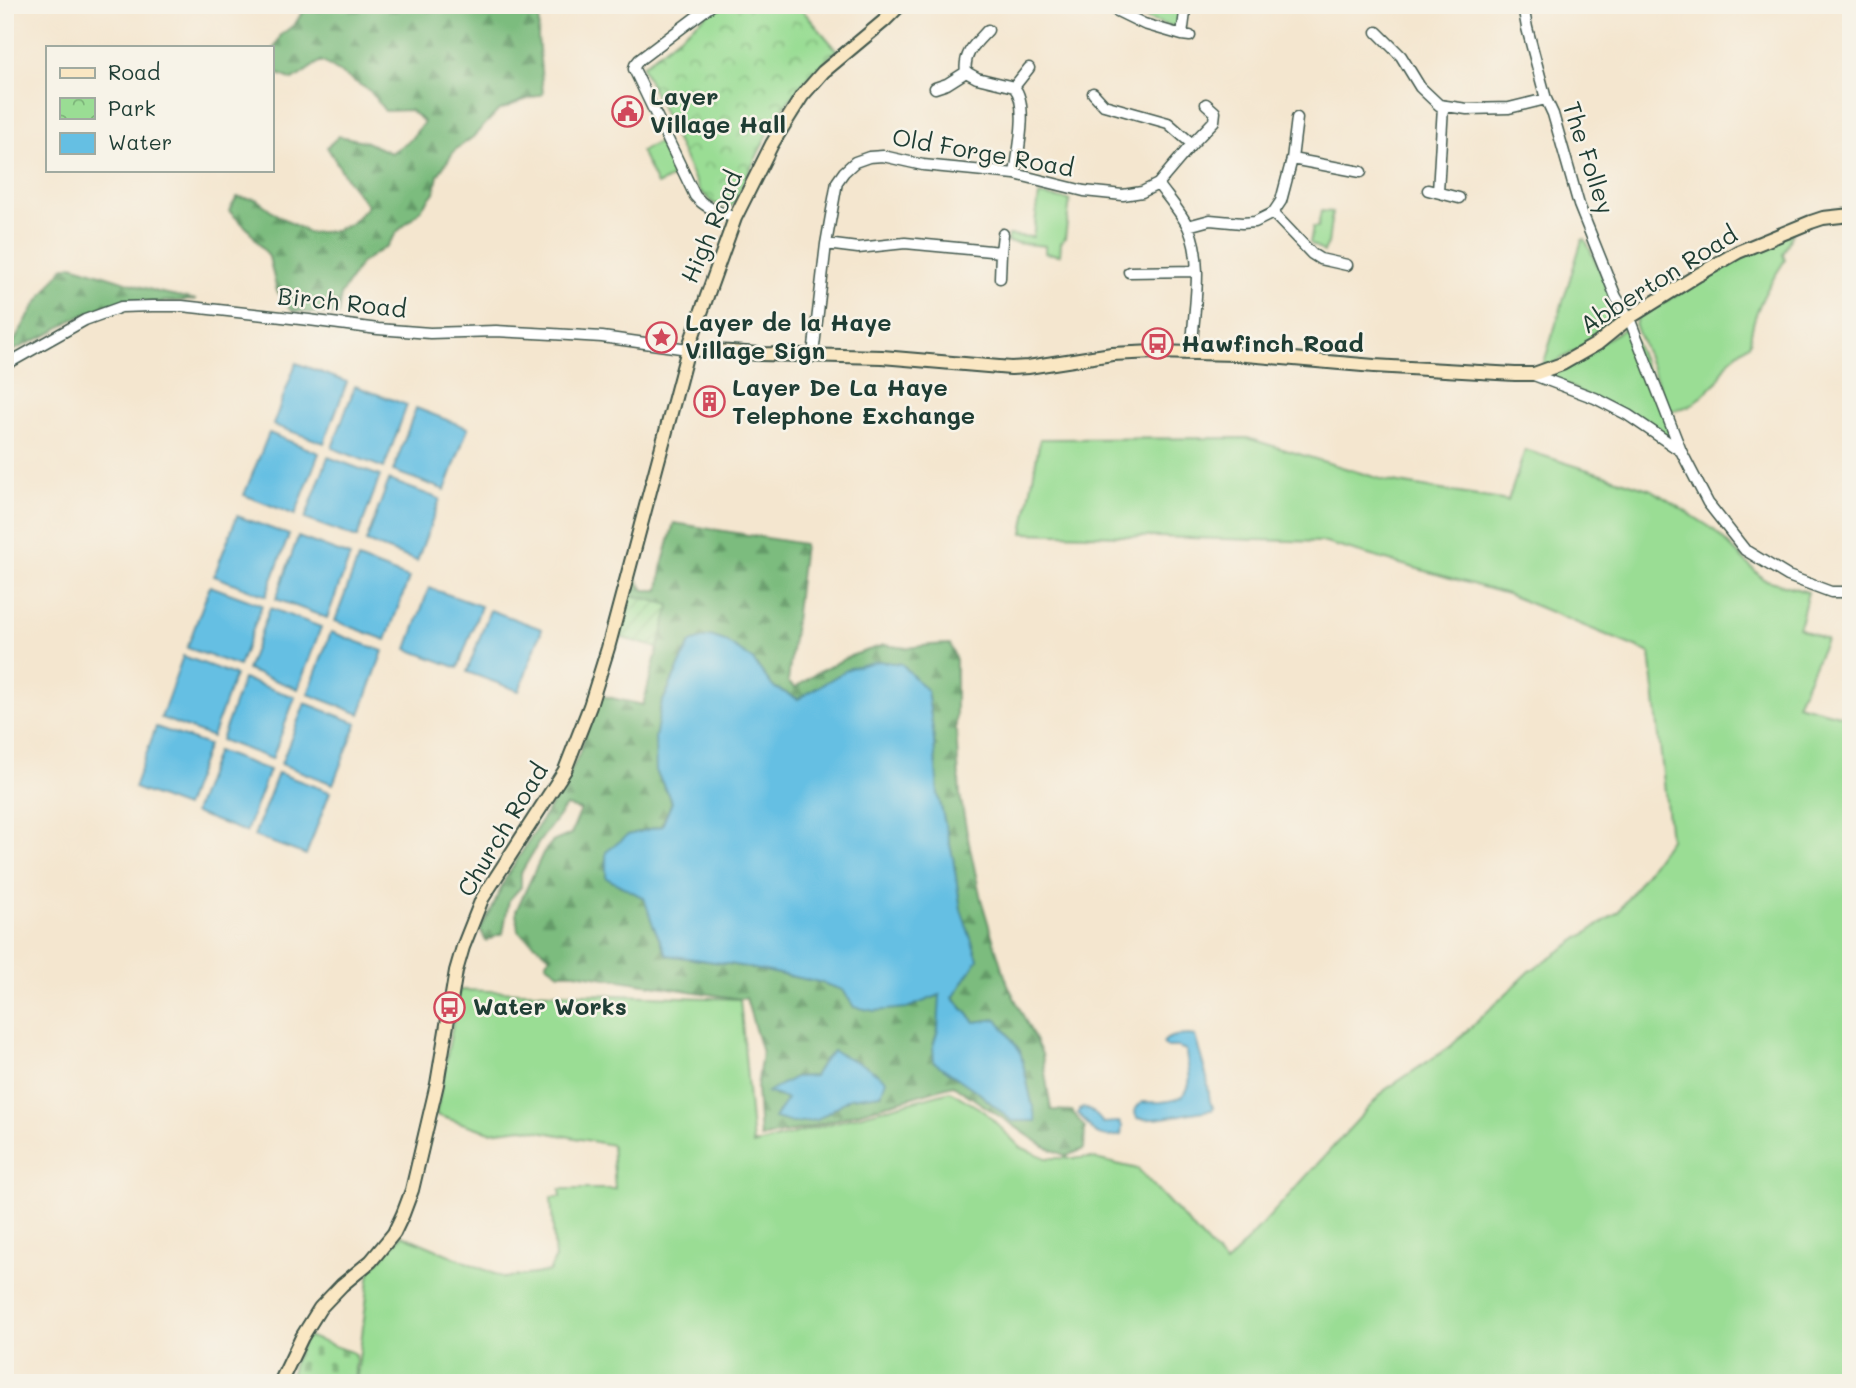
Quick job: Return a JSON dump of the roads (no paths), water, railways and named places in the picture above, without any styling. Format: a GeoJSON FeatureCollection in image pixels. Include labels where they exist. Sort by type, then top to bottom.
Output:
{"type":"FeatureCollection","features":[{"type":"Feature","properties":{"kind":"main road","name":"High Road"},"geometry":{"type":"LineString","coordinates":[[688,349],[735,218],[772,144],[802,96],[823,72],[900,5]]}},
{"type":"Feature","properties":{"kind":"main road","name":"Abberton Road"},"geometry":{"type":"LineString","coordinates":[[1531,374],[1545,372],[1597,344],[1629,318],[1738,252],[1823,218],[1851,215]]}},
{"type":"Feature","properties":{"kind":"main road"},"geometry":{"type":"LineString","coordinates":[[688,349],[882,357],[1011,368],[1112,354],[1235,354],[1374,366],[1531,374]]}},
{"type":"Feature","properties":{"kind":"main road","name":"Church Road"},"geometry":{"type":"LineString","coordinates":[[280,1383],[302,1337],[320,1308],[371,1261],[394,1233],[403,1214],[412,1189],[437,1084],[456,971],[462,951],[482,899],[565,770],[590,706],[608,649],[688,349]]}},
{"type":"Feature","properties":{"kind":"street"},"geometry":{"type":"LineString","coordinates":[[712,5],[639,60],[634,69],[695,196],[710,209],[735,218]]}},
{"type":"Feature","properties":{"kind":"street"},"geometry":{"type":"LineString","coordinates":[[1103,7],[1144,24],[1186,36],[1186,5]]}},
{"type":"Feature","properties":{"kind":"street","name":"The Folley"},"geometry":{"type":"LineString","coordinates":[[1523,5],[1546,99],[1553,114],[1578,205],[1616,296],[1629,318],[1681,451],[1707,503],[1745,550],[1788,576],[1831,592],[1851,592]]}},
{"type":"Feature","properties":{"kind":"street"},"geometry":{"type":"LineString","coordinates":[[966,72],[964,62],[967,53],[988,30]]}},
{"type":"Feature","properties":{"kind":"street"},"geometry":{"type":"LineString","coordinates":[[1377,32],[1401,56],[1420,87],[1439,105],[1467,109],[1509,108],[1546,99]]}},
{"type":"Feature","properties":{"kind":"street"},"geometry":{"type":"LineString","coordinates":[[1014,87],[1029,68]]}},
{"type":"Feature","properties":{"kind":"street"},"geometry":{"type":"LineString","coordinates":[[966,72],[977,78],[1014,87],[1021,98],[1024,134],[1016,174]]}},
{"type":"Feature","properties":{"kind":"street"},"geometry":{"type":"LineString","coordinates":[[935,88],[966,72]]}},
{"type":"Feature","properties":{"kind":"street"},"geometry":{"type":"LineString","coordinates":[[1093,93],[1104,105],[1168,123],[1192,144]]}},
{"type":"Feature","properties":{"kind":"street"},"geometry":{"type":"LineString","coordinates":[[1192,353],[1197,271],[1195,250],[1188,226],[1158,184],[1214,121],[1215,112],[1206,104]]}},
{"type":"Feature","properties":{"kind":"street"},"geometry":{"type":"LineString","coordinates":[[1443,106],[1433,191],[1459,198]]}},
{"type":"Feature","properties":{"kind":"street"},"geometry":{"type":"LineString","coordinates":[[1188,226],[1210,220],[1255,222],[1273,213],[1282,201],[1292,159],[1297,118]]}},
{"type":"Feature","properties":{"kind":"street","name":"Old Forge Road"},"geometry":{"type":"LineString","coordinates":[[813,355],[826,244],[837,182],[855,162],[883,156],[923,165],[1016,174],[1084,191],[1124,195],[1142,192],[1158,184]]}},
{"type":"Feature","properties":{"kind":"street"},"geometry":{"type":"LineString","coordinates":[[1292,159],[1361,172]]}},
{"type":"Feature","properties":{"kind":"street"},"geometry":{"type":"LineString","coordinates":[[1273,213],[1312,254],[1347,265]]}},
{"type":"Feature","properties":{"kind":"street"},"geometry":{"type":"LineString","coordinates":[[1000,278],[1003,234]]}},
{"type":"Feature","properties":{"kind":"street"},"geometry":{"type":"LineString","coordinates":[[826,244],[858,248],[905,243],[1001,252]]}},
{"type":"Feature","properties":{"kind":"street"},"geometry":{"type":"LineString","coordinates":[[1129,272],[1197,271]]}},
{"type":"Feature","properties":{"kind":"street","name":"Birch Road"},"geometry":{"type":"LineString","coordinates":[[5,365],[85,320],[121,307],[152,306],[182,306],[430,333],[496,331],[602,337],[688,349]]}},
{"type":"Feature","properties":{"kind":"street"},"geometry":{"type":"LineString","coordinates":[[1531,374],[1595,398],[1628,415],[1681,451]]}},
{"type":"Feature","properties":{"kind":"street"},"geometry":{"type":"LineString","coordinates":[[1656,434],[1669,419]]}},
{"type":"Feature","properties":{"kind":"water"},"geometry":{"type":"Polygon","coordinates":[[[296,363],[347,382],[324,443],[273,425],[296,363]]]}},
{"type":"Feature","properties":{"kind":"water"},"geometry":{"type":"Polygon","coordinates":[[[355,386],[407,405],[384,468],[332,448],[355,386]]]}},
{"type":"Feature","properties":{"kind":"water"},"geometry":{"type":"Polygon","coordinates":[[[416,408],[468,428],[445,490],[393,471],[416,408]]]}},
{"type":"Feature","properties":{"kind":"water"},"geometry":{"type":"Polygon","coordinates":[[[269,433],[319,453],[295,515],[244,495],[269,433]]]}},
{"type":"Feature","properties":{"kind":"water"},"geometry":{"type":"Polygon","coordinates":[[[328,457],[380,476],[357,538],[305,519],[328,457]]]}},
{"type":"Feature","properties":{"kind":"water"},"geometry":{"type":"Polygon","coordinates":[[[389,480],[440,499],[417,561],[366,542],[389,480]]]}},
{"type":"Feature","properties":{"kind":"water"},"geometry":{"type":"Polygon","coordinates":[[[237,516],[289,535],[266,596],[214,576],[237,516]]]}},
{"type":"Feature","properties":{"kind":"water"},"geometry":{"type":"Polygon","coordinates":[[[298,537],[350,556],[327,618],[276,599],[298,537]]]}},
{"type":"Feature","properties":{"kind":"water"},"geometry":{"type":"Polygon","coordinates":[[[358,559],[409,578],[386,640],[335,621],[358,559]]]}},
{"type":"Feature","properties":{"kind":"water"},"geometry":{"type":"Polygon","coordinates":[[[210,586],[262,605],[239,666],[187,648],[210,586]]]}},
{"type":"Feature","properties":{"kind":"water"},"geometry":{"type":"Polygon","coordinates":[[[429,588],[481,606],[458,668],[407,649],[429,588]]]}},
{"type":"Feature","properties":{"kind":"water"},"geometry":{"type":"Polygon","coordinates":[[[270,608],[321,627],[298,689],[247,670],[270,608]]]}},
{"type":"Feature","properties":{"kind":"water"},"geometry":{"type":"Polygon","coordinates":[[[490,610],[542,629],[519,691],[467,672],[490,610]]]}},
{"type":"Feature","properties":{"kind":"water"},"geometry":{"type":"Polygon","coordinates":[[[331,632],[383,651],[360,714],[308,694],[331,632]]]}},
{"type":"Feature","properties":{"kind":"water"},"geometry":{"type":"Polygon","coordinates":[[[710,636],[725,641],[752,659],[773,687],[798,699],[850,668],[878,661],[902,664],[927,691],[938,794],[953,858],[961,910],[978,959],[953,998],[975,1022],[997,1019],[1020,1051],[1036,1121],[1012,1121],[978,1092],[934,1062],[933,1046],[938,1030],[940,995],[907,1008],[875,1011],[854,1007],[843,990],[819,982],[667,955],[644,898],[606,878],[606,852],[628,835],[662,826],[672,802],[656,771],[655,738],[661,705],[690,643],[710,636]]]}},
{"type":"Feature","properties":{"kind":"water"},"geometry":{"type":"Polygon","coordinates":[[[183,656],[235,675],[212,737],[161,718],[183,656]]]}},
{"type":"Feature","properties":{"kind":"water"},"geometry":{"type":"Polygon","coordinates":[[[243,679],[295,697],[272,759],[221,740],[243,679]]]}},
{"type":"Feature","properties":{"kind":"water"},"geometry":{"type":"Polygon","coordinates":[[[305,703],[357,723],[333,784],[281,764],[305,703]]]}},
{"type":"Feature","properties":{"kind":"water"},"geometry":{"type":"Polygon","coordinates":[[[156,727],[208,745],[185,807],[134,788],[156,727]]]}},
{"type":"Feature","properties":{"kind":"water"},"geometry":{"type":"Polygon","coordinates":[[[217,751],[269,770],[246,832],[194,813],[217,751]]]}},
{"type":"Feature","properties":{"kind":"water"},"geometry":{"type":"Polygon","coordinates":[[[278,773],[330,792],[306,855],[254,836],[278,773]]]}},
{"type":"Feature","properties":{"kind":"water"},"geometry":{"type":"Polygon","coordinates":[[[1195,1036],[1207,1078],[1210,1102],[1214,1108],[1162,1118],[1137,1118],[1136,1109],[1142,1102],[1176,1099],[1187,1090],[1189,1072],[1186,1050],[1166,1047],[1163,1043],[1171,1037],[1195,1036]]]}},
{"type":"Feature","properties":{"kind":"water"},"geometry":{"type":"Polygon","coordinates":[[[833,1051],[866,1066],[886,1080],[881,1094],[850,1098],[817,1120],[793,1123],[774,1118],[787,1099],[767,1092],[795,1077],[814,1076],[833,1051]]]}},
{"type":"Feature","properties":{"kind":"water"},"geometry":{"type":"Polygon","coordinates":[[[1083,1108],[1092,1112],[1103,1123],[1119,1122],[1122,1126],[1121,1135],[1112,1137],[1095,1133],[1078,1113],[1083,1108]]]}},
{"type":"Feature","properties":{"kind":"place","name":"Layer Village Hall"},"geometry":{"type":"Point","coordinates":[627,111]}},
{"type":"Feature","properties":{"kind":"place","name":"Layer de la Haye Village Sign"},"geometry":{"type":"Point","coordinates":[662,337]}},
{"type":"Feature","properties":{"kind":"place","name":"Hawfinch Road"},"geometry":{"type":"Point","coordinates":[1158,344]}},
{"type":"Feature","properties":{"kind":"place","name":"Layer De La Haye Telephone Exchange"},"geometry":{"type":"Point","coordinates":[709,402]}},
{"type":"Feature","properties":{"kind":"place","name":"Water Works"},"geometry":{"type":"Point","coordinates":[450,1007]}}]}
